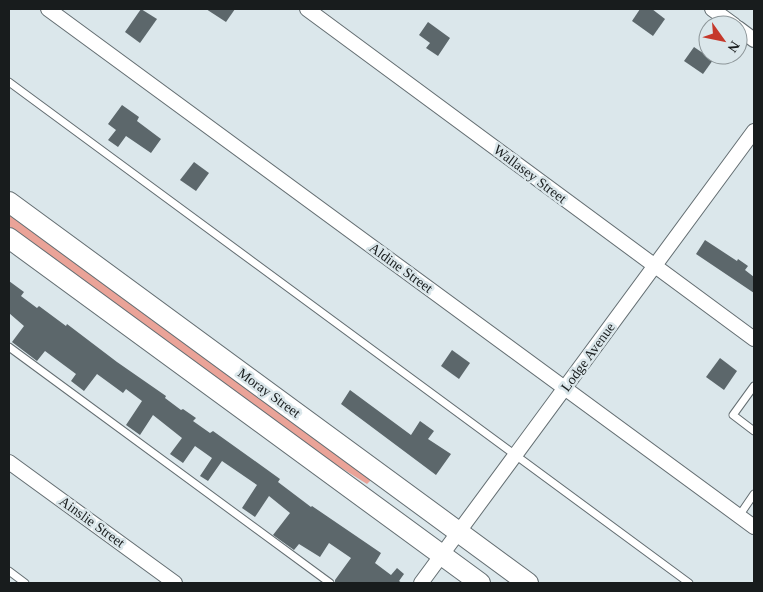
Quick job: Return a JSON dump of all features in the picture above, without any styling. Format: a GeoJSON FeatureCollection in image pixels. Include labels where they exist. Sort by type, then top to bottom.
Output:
{"type":"FeatureCollection","features":[{"type":"Feature","properties":{"kind":"main road","name":"Moray Street"},"geometry":{"type":"LineString","coordinates":[[9,202],[528,583]]}},
{"type":"Feature","properties":{"kind":"main road","name":"Moray Street"},"geometry":{"type":"LineString","coordinates":[[9,238],[480,583]]}},
{"type":"Feature","properties":{"kind":"street","name":"Aldine Street"},"geometry":{"type":"LineString","coordinates":[[48,9],[754,527]]}},
{"type":"Feature","properties":{"kind":"street","name":"Wallasey Street"},"geometry":{"type":"LineString","coordinates":[[307,9],[655,267],[754,338]]}},
{"type":"Feature","properties":{"kind":"street","name":"Lodge Avenue"},"geometry":{"type":"LineString","coordinates":[[421,583],[566,389],[754,130]]}},
{"type":"Feature","properties":{"kind":"street","name":"Ainslie Street"},"geometry":{"type":"LineString","coordinates":[[9,462],[175,583]]}},
{"type":"Feature","properties":{"kind":"lane"},"geometry":{"type":"LineString","coordinates":[[9,82],[689,583]]}},
{"type":"Feature","properties":{"kind":"lane"},"geometry":{"type":"LineString","coordinates":[[9,347],[330,583]]}},
{"type":"Feature","properties":{"kind":"lane"},"geometry":{"type":"LineString","coordinates":[[754,386],[734,415],[754,431]]}},
{"type":"Feature","properties":{"kind":"lane"},"geometry":{"type":"LineString","coordinates":[[739,516],[754,494]]}},
{"type":"Feature","properties":{"kind":"lane"},"geometry":{"type":"LineString","coordinates":[[9,571],[25,583]]}},
{"type":"Feature","properties":{"kind":"shaded area"},"geometry":{"type":"Polygon","coordinates":[[[9,214],[372,479],[367,484],[319,454],[9,226],[9,214]]]}},
{"type":"Feature","properties":{"kind":"building"},"geometry":{"type":"Polygon","coordinates":[[[141,9],[157,19],[140,43],[125,32],[141,9]]]}},
{"type":"Feature","properties":{"kind":"building"},"geometry":{"type":"Polygon","coordinates":[[[206,9],[235,9],[226,22],[206,9]]]}},
{"type":"Feature","properties":{"kind":"building"},"geometry":{"type":"Polygon","coordinates":[[[640,9],[652,9],[665,19],[653,36],[632,21],[640,9]]]}},
{"type":"Feature","properties":{"kind":"building"},"geometry":{"type":"Polygon","coordinates":[[[428,22],[450,38],[438,56],[426,48],[430,43],[419,35],[428,22]]]}},
{"type":"Feature","properties":{"kind":"building"},"geometry":{"type":"Polygon","coordinates":[[[694,47],[698,50],[698,65],[709,65],[703,74],[684,61],[694,47]]]}},
{"type":"Feature","properties":{"kind":"building"},"geometry":{"type":"Polygon","coordinates":[[[122,105],[139,117],[137,121],[161,139],[151,153],[126,136],[118,147],[108,140],[116,130],[108,124],[122,105]]]}},
{"type":"Feature","properties":{"kind":"building"},"geometry":{"type":"Polygon","coordinates":[[[194,162],[209,173],[196,191],[180,180],[194,162]]]}},
{"type":"Feature","properties":{"kind":"building"},"geometry":{"type":"Polygon","coordinates":[[[705,240],[748,266],[745,270],[754,277],[754,293],[696,254],[705,240]]]}},
{"type":"Feature","properties":{"kind":"building"},"geometry":{"type":"Polygon","coordinates":[[[9,281],[24,292],[21,296],[37,308],[39,306],[66,326],[67,324],[166,396],[165,398],[181,410],[183,409],[196,418],[193,421],[210,433],[213,431],[280,479],[278,482],[311,507],[381,553],[375,563],[391,575],[397,568],[404,574],[399,581],[402,583],[335,583],[335,580],[351,558],[329,543],[320,557],[299,544],[294,550],[273,535],[290,513],[269,496],[255,517],[242,508],[257,485],[222,461],[208,481],[200,476],[212,458],[195,446],[183,463],[170,454],[182,438],[153,415],[140,435],[126,425],[142,401],[126,389],[123,393],[97,374],[84,391],[71,381],[76,374],[45,351],[37,361],[12,342],[24,326],[9,313],[9,281]]]}},
{"type":"Feature","properties":{"kind":"building"},"geometry":{"type":"Polygon","coordinates":[[[452,350],[470,363],[459,379],[441,366],[452,350]]]}},
{"type":"Feature","properties":{"kind":"building"},"geometry":{"type":"Polygon","coordinates":[[[720,358],[737,371],[724,390],[706,377],[720,358]]]}},
{"type":"Feature","properties":{"kind":"building"},"geometry":{"type":"Polygon","coordinates":[[[350,390],[411,435],[420,421],[434,431],[428,439],[451,454],[436,475],[341,404],[350,390]]]}}]}
